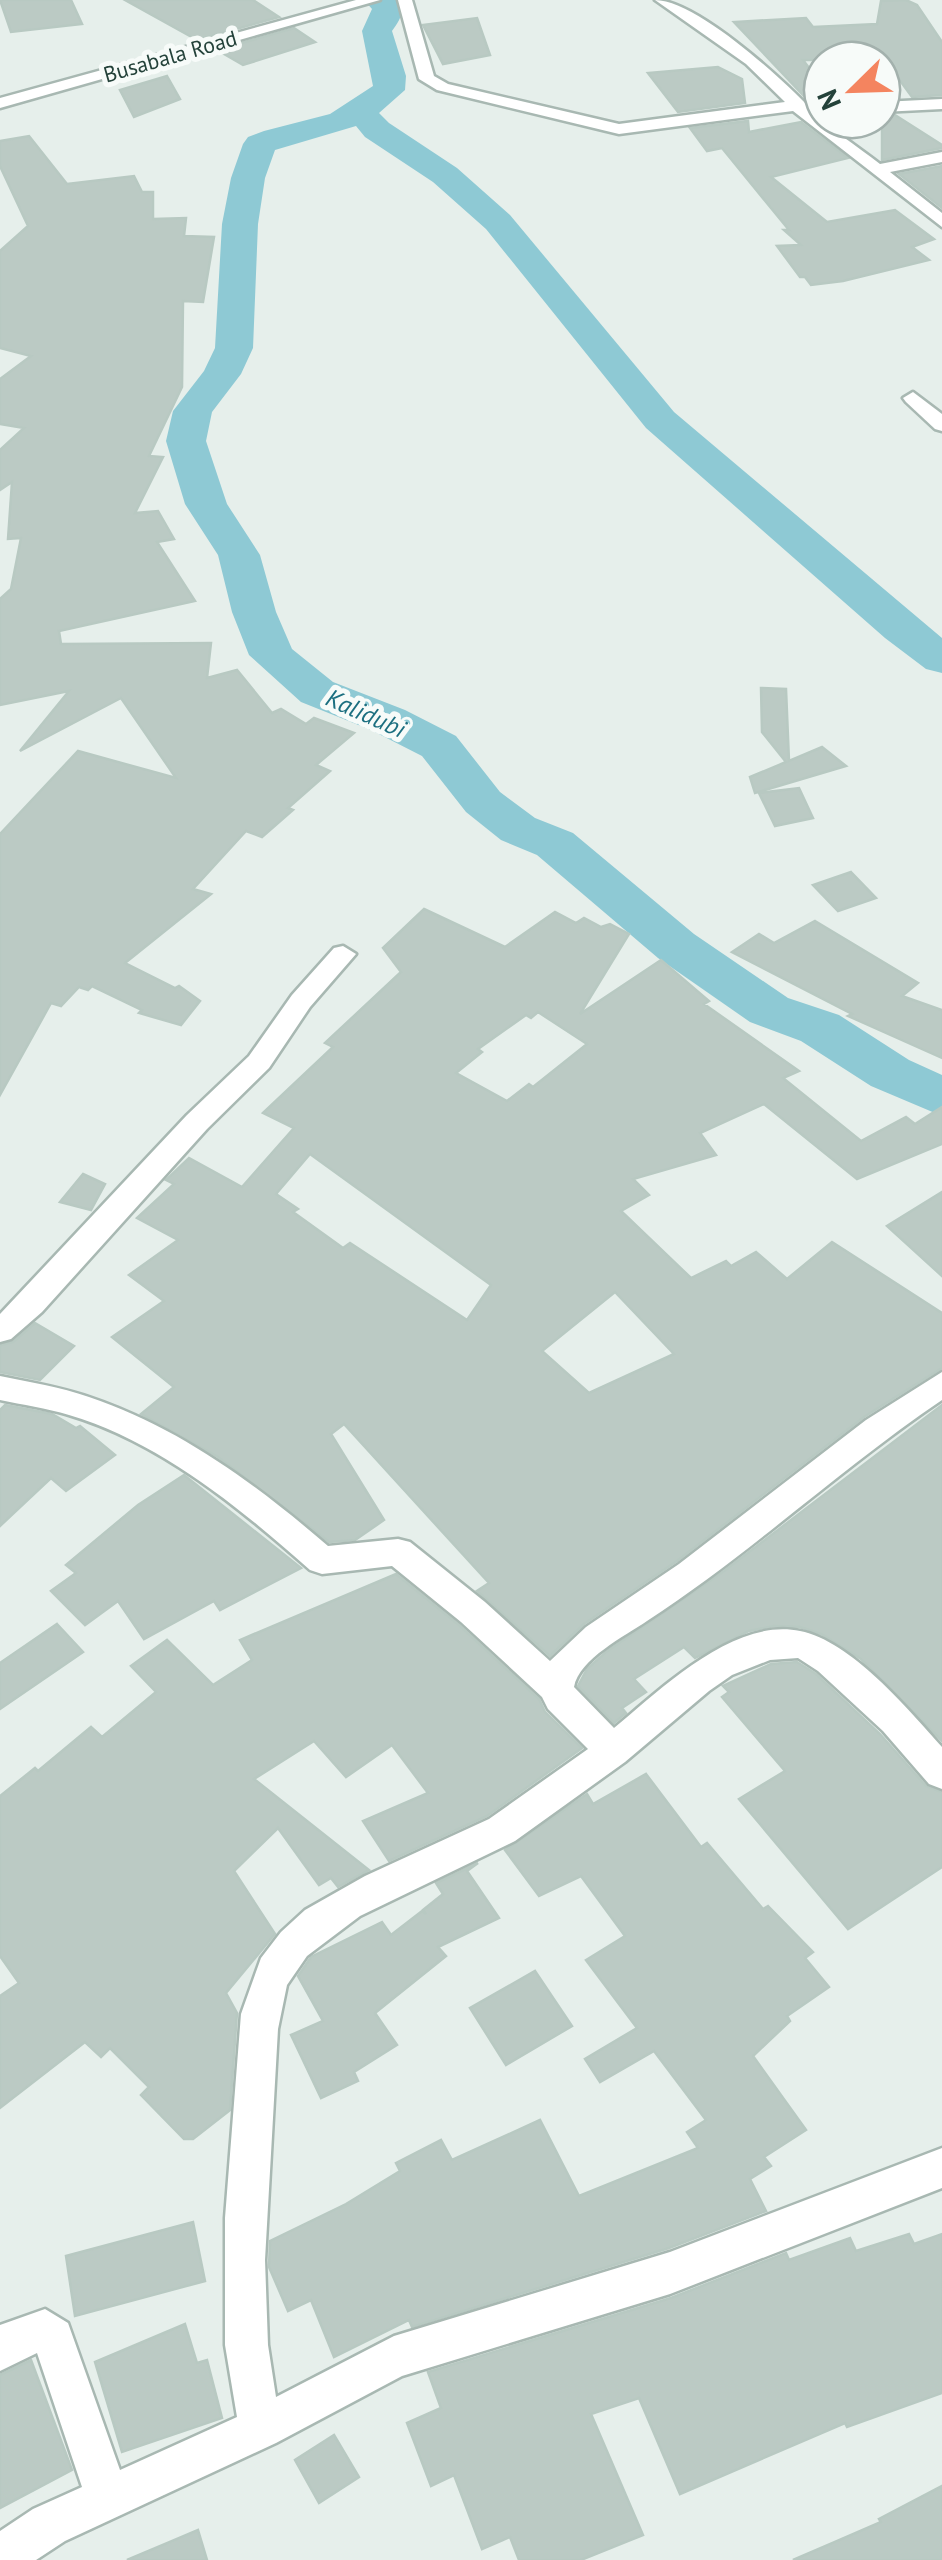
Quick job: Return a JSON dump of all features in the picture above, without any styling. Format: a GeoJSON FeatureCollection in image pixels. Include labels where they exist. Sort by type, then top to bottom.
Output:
{"type":"FeatureCollection","features":[{"type":"Feature","properties":{"kind":"street","name":"Busabala Road"},"geometry":{"type":"LineString","coordinates":[[0,102],[373,0]]}},
{"type":"Feature","properties":{"kind":"street"},"geometry":{"type":"LineString","coordinates":[[406,0],[427,78],[442,87],[619,129],[801,108]]}},
{"type":"Feature","properties":{"kind":"street"},"geometry":{"type":"LineString","coordinates":[[662,0],[752,60],[801,108],[942,222]]}},
{"type":"Feature","properties":{"kind":"street"},"geometry":{"type":"LineString","coordinates":[[902,106],[942,104]]}},
{"type":"Feature","properties":{"kind":"street"},"geometry":{"type":"LineString","coordinates":[[876,170],[942,157]]}},
{"type":"Feature","properties":{"kind":"street"},"geometry":{"type":"LineString","coordinates":[[913,398],[942,425]]}},
{"type":"Feature","properties":{"kind":"street"},"geometry":{"type":"LineString","coordinates":[[0,1331],[31,1304],[185,1135],[259,1062],[301,1001],[343,954]]}},
{"type":"Feature","properties":{"kind":"street"},"geometry":{"type":"LineString","coordinates":[[554,1688],[574,1657],[694,1573],[890,1418],[942,1384]]}},
{"type":"Feature","properties":{"kind":"street"},"geometry":{"type":"LineString","coordinates":[[0,1388],[83,1407],[194,1460],[273,1516],[322,1560],[398,1552],[473,1612],[613,1750]]}},
{"type":"Feature","properties":{"kind":"street"},"geometry":{"type":"LineString","coordinates":[[262,2428],[250,2384],[242,2237],[260,2022],[271,1976],[292,1943],[329,1915],[499,1832],[613,1750],[676,1692],[742,1655],[774,1645],[802,1643],[830,1658],[942,1773]]}},
{"type":"Feature","properties":{"kind":"street"},"geometry":{"type":"LineString","coordinates":[[0,2558],[49,2525],[262,2428],[394,2358],[670,2273],[942,2168]]}},
{"type":"Feature","properties":{"kind":"street"},"geometry":{"type":"LineString","coordinates":[[0,2350],[36,2331],[45,2330],[53,2338],[108,2498]]}},
{"type":"Feature","properties":{"kind":"building"},"geometry":{"type":"Polygon","coordinates":[[[0,0],[71,0],[82,24],[11,32],[0,0]]]}},
{"type":"Feature","properties":{"kind":"building"},"geometry":{"type":"Polygon","coordinates":[[[125,0],[253,0],[279,17],[197,40],[125,0]]]}},
{"type":"Feature","properties":{"kind":"building"},"geometry":{"type":"Polygon","coordinates":[[[906,0],[917,5],[942,42],[942,95],[912,97],[902,83],[902,40],[802,40],[802,94],[734,22],[806,18],[813,27],[877,24],[881,1],[906,0]]]}},
{"type":"Feature","properties":{"kind":"building"},"geometry":{"type":"Polygon","coordinates":[[[477,18],[490,55],[443,64],[423,25],[477,18]]]}},
{"type":"Feature","properties":{"kind":"building"},"geometry":{"type":"Polygon","coordinates":[[[294,28],[315,42],[243,65],[217,50],[294,28]]]}},
{"type":"Feature","properties":{"kind":"building"},"geometry":{"type":"Polygon","coordinates":[[[718,67],[742,79],[745,103],[678,112],[648,73],[718,67]]]}},
{"type":"Feature","properties":{"kind":"building"},"geometry":{"type":"Polygon","coordinates":[[[167,76],[180,99],[134,117],[120,90],[167,76]]]}},
{"type":"Feature","properties":{"kind":"building"},"geometry":{"type":"Polygon","coordinates":[[[902,119],[942,145],[942,148],[882,160],[882,140],[902,140],[902,119]]]}},
{"type":"Feature","properties":{"kind":"building"},"geometry":{"type":"Polygon","coordinates":[[[748,121],[749,132],[801,122],[802,140],[824,140],[848,158],[771,177],[827,222],[895,210],[934,239],[912,247],[929,260],[811,285],[800,277],[777,246],[801,245],[784,230],[789,230],[722,148],[707,151],[690,128],[748,121]]]}},
{"type":"Feature","properties":{"kind":"building"},"geometry":{"type":"Polygon","coordinates":[[[29,136],[67,184],[134,176],[142,192],[153,192],[153,219],[186,218],[184,236],[214,237],[203,302],[183,301],[182,387],[149,456],[163,457],[135,513],[158,511],[174,539],[157,542],[195,601],[59,631],[61,644],[211,643],[207,678],[237,670],[272,713],[281,709],[306,724],[314,718],[354,733],[316,765],[330,771],[288,808],[293,810],[262,837],[246,831],[193,889],[211,894],[125,963],[175,988],[179,986],[200,1001],[181,1025],[139,1013],[142,1010],[92,986],[88,990],[79,987],[61,1006],[51,1003],[0,1095],[0,834],[78,751],[176,778],[121,698],[20,751],[69,691],[0,705],[0,599],[11,589],[21,538],[8,539],[12,482],[0,490],[0,450],[24,428],[0,424],[0,379],[31,356],[0,348],[0,251],[28,226],[0,166],[0,141],[29,136]]]}},
{"type":"Feature","properties":{"kind":"building"},"geometry":{"type":"Polygon","coordinates":[[[942,166],[942,208],[899,174],[942,166]]]}},
{"type":"Feature","properties":{"kind":"building"},"geometry":{"type":"Polygon","coordinates":[[[761,688],[786,689],[789,761],[822,747],[846,766],[755,793],[750,777],[786,762],[762,732],[761,688]]]}},
{"type":"Feature","properties":{"kind":"building"},"geometry":{"type":"Polygon","coordinates":[[[799,788],[813,818],[775,826],[759,793],[799,788]]]}},
{"type":"Feature","properties":{"kind":"building"},"geometry":{"type":"Polygon","coordinates":[[[851,872],[876,898],[838,911],[813,885],[851,872]]]}},
{"type":"Feature","properties":{"kind":"building"},"geometry":{"type":"Polygon","coordinates":[[[424,909],[505,947],[555,912],[576,923],[584,918],[601,927],[610,924],[629,934],[580,1014],[661,960],[709,1001],[704,1004],[799,1071],[783,1078],[861,1141],[906,1117],[915,1124],[942,1107],[942,1144],[857,1179],[764,1104],[700,1133],[716,1155],[633,1179],[649,1195],[621,1211],[691,1278],[726,1261],[731,1266],[756,1252],[787,1279],[832,1242],[942,1313],[942,1368],[864,1417],[677,1561],[584,1624],[550,1656],[477,1591],[489,1583],[344,1424],[331,1434],[384,1520],[355,1540],[329,1542],[218,1457],[141,1414],[174,1387],[112,1337],[164,1301],[129,1275],[178,1240],[137,1218],[174,1184],[166,1180],[189,1158],[242,1187],[294,1128],[263,1113],[333,1047],[325,1043],[401,972],[383,948],[424,909]],[[538,1012],[531,1018],[526,1015],[478,1049],[482,1052],[456,1073],[507,1101],[529,1084],[533,1087],[587,1044],[538,1012]],[[310,1154],[276,1194],[298,1209],[293,1212],[343,1248],[350,1243],[467,1320],[491,1285],[310,1154]],[[615,1292],[542,1351],[589,1393],[674,1354],[615,1292]]]}},
{"type":"Feature","properties":{"kind":"building"},"geometry":{"type":"Polygon","coordinates":[[[815,921],[918,983],[902,996],[942,1010],[942,1058],[848,1016],[852,1014],[732,952],[759,934],[774,943],[815,921]]]}},
{"type":"Feature","properties":{"kind":"building"},"geometry":{"type":"Polygon","coordinates":[[[83,1174],[105,1184],[91,1210],[60,1202],[83,1174]]]}},
{"type":"Feature","properties":{"kind":"building"},"geometry":{"type":"Polygon","coordinates":[[[942,1192],[942,1276],[887,1226],[942,1192]]]}},
{"type":"Feature","properties":{"kind":"building"},"geometry":{"type":"Polygon","coordinates":[[[35,1323],[74,1346],[40,1380],[0,1372],[0,1345],[13,1342],[35,1323]]]}},
{"type":"Feature","properties":{"kind":"building"},"geometry":{"type":"Polygon","coordinates":[[[5,1405],[52,1414],[76,1428],[80,1426],[115,1455],[66,1491],[51,1478],[0,1526],[0,1410],[5,1405]]]}},
{"type":"Feature","properties":{"kind":"building"},"geometry":{"type":"Polygon","coordinates":[[[942,1405],[942,1741],[861,1659],[821,1634],[800,1627],[774,1626],[749,1631],[695,1658],[684,1647],[634,1679],[646,1692],[622,1708],[626,1713],[614,1723],[578,1686],[587,1669],[606,1652],[724,1571],[942,1405]]]}},
{"type":"Feature","properties":{"kind":"building"},"geometry":{"type":"Polygon","coordinates":[[[184,1475],[301,1568],[220,1610],[214,1601],[144,1639],[118,1601],[85,1625],[51,1591],[76,1573],[66,1565],[138,1505],[184,1475]]]}},
{"type":"Feature","properties":{"kind":"building"},"geometry":{"type":"Polygon","coordinates":[[[396,1574],[459,1625],[539,1699],[545,1712],[582,1748],[487,1816],[389,1861],[363,1821],[428,1793],[392,1745],[346,1777],[314,1741],[254,1779],[369,1870],[338,1887],[331,1878],[319,1885],[278,1828],[234,1871],[275,1934],[226,1993],[237,2013],[230,2110],[193,2139],[184,2139],[141,2095],[149,2087],[110,2048],[101,2057],[85,2042],[0,2108],[0,1996],[19,1983],[0,1956],[0,1796],[35,1768],[38,1771],[91,1727],[102,1737],[156,1692],[131,1666],[167,1640],[213,1685],[252,1660],[240,1640],[396,1574]]]}},
{"type":"Feature","properties":{"kind":"building"},"geometry":{"type":"Polygon","coordinates":[[[57,1624],[83,1652],[0,1709],[0,1663],[57,1624]]]}},
{"type":"Feature","properties":{"kind":"building"},"geometry":{"type":"Polygon","coordinates":[[[797,1662],[816,1674],[880,1734],[926,1786],[942,1792],[942,1867],[848,1929],[739,1799],[785,1771],[722,1697],[729,1692],[723,1686],[771,1664],[797,1662]]]}},
{"type":"Feature","properties":{"kind":"building"},"geometry":{"type":"Polygon","coordinates":[[[646,1774],[701,1847],[707,1843],[763,1909],[768,1906],[813,1952],[805,1958],[829,1987],[787,2016],[790,2021],[753,2056],[806,2130],[764,2157],[771,2166],[750,2179],[766,2211],[669,2248],[412,2327],[409,2320],[334,2357],[311,2300],[288,2311],[269,2267],[270,2241],[346,2204],[400,2171],[396,2163],[441,2140],[452,2160],[540,2120],[579,2196],[698,2148],[687,2132],[706,2120],[654,2051],[600,2082],[585,2059],[637,2028],[586,1960],[625,1936],[581,1876],[539,1896],[505,1850],[587,1794],[593,1804],[646,1774]]]}},
{"type":"Feature","properties":{"kind":"building"},"geometry":{"type":"Polygon","coordinates":[[[478,1863],[467,1871],[499,1918],[438,1947],[446,1956],[375,2013],[397,2045],[354,2072],[358,2081],[321,2098],[291,2035],[323,2021],[298,1976],[311,1957],[382,1922],[391,1935],[422,1911],[426,1914],[423,1910],[443,1894],[436,1883],[478,1863]]]}},
{"type":"Feature","properties":{"kind":"building"},"geometry":{"type":"Polygon","coordinates":[[[535,1971],[572,2026],[506,2065],[470,2008],[535,1971]]]}},
{"type":"Feature","properties":{"kind":"building"},"geometry":{"type":"Polygon","coordinates":[[[193,2222],[205,2281],[75,2316],[66,2256],[193,2222]]]}},
{"type":"Feature","properties":{"kind":"building"},"geometry":{"type":"Polygon","coordinates":[[[909,2234],[914,2244],[942,2234],[942,2393],[847,2427],[845,2423],[680,2494],[639,2398],[591,2414],[643,2535],[581,2560],[519,2560],[510,2537],[482,2549],[454,2475],[431,2486],[407,2423],[441,2408],[428,2372],[671,2298],[786,2253],[789,2260],[850,2238],[856,2251],[909,2234]]]}},
{"type":"Feature","properties":{"kind":"building"},"geometry":{"type":"Polygon","coordinates":[[[185,2324],[197,2363],[207,2360],[222,2418],[122,2452],[95,2362],[185,2324]]]}},
{"type":"Feature","properties":{"kind":"building"},"geometry":{"type":"Polygon","coordinates":[[[31,2360],[72,2470],[0,2508],[0,2375],[31,2360]]]}},
{"type":"Feature","properties":{"kind":"building"},"geometry":{"type":"Polygon","coordinates":[[[334,2435],[359,2477],[319,2503],[295,2460],[334,2435]]]}},
{"type":"Feature","properties":{"kind":"building"},"geometry":{"type":"Polygon","coordinates":[[[942,2486],[942,2560],[793,2560],[881,2522],[879,2519],[942,2486]]]}},
{"type":"Feature","properties":{"kind":"building"},"geometry":{"type":"Polygon","coordinates":[[[198,2530],[207,2560],[127,2560],[198,2530]]]}},
{"type":"Feature","properties":{"kind":"waterway","name":"Kalidubi"},"geometry":{"type":"LineString","coordinates":[[379,0],[387,6],[386,18],[377,31],[390,76],[389,90],[342,121],[260,144],[248,178],[240,224],[234,348],[222,374],[193,411],[186,441],[206,504],[239,555],[254,612],[272,655],[317,692],[388,720],[439,746],[483,802],[518,829],[555,844],[676,946],[769,1010],[820,1028],[890,1073],[942,1097]]}},
{"type":"Feature","properties":{"kind":"waterway","name":"Kalidubi"},"geometry":{"type":"LineString","coordinates":[[360,111],[377,130],[445,175],[498,222],[660,420],[901,629],[942,659]]}}]}
